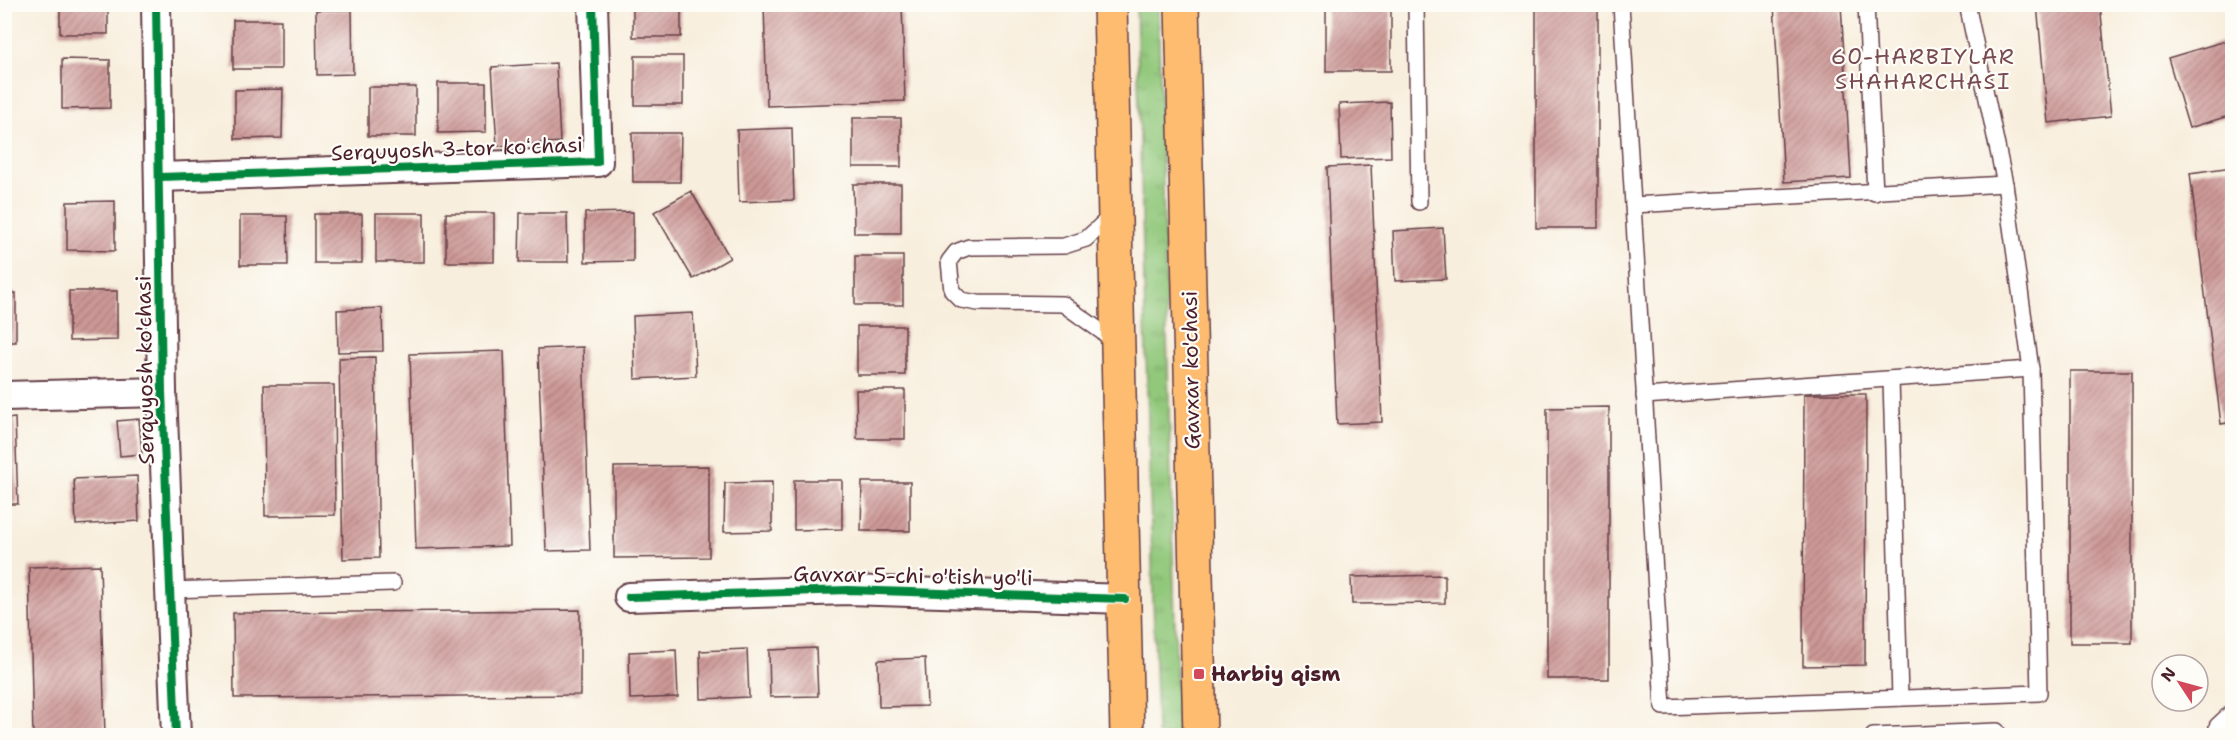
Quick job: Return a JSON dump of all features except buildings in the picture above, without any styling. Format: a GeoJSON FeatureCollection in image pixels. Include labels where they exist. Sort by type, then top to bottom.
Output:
{"type":"FeatureCollection","features":[{"type":"Feature","properties":{"kind":"main road"},"geometry":{"type":"LineString","coordinates":[[1110,4],[1127,735]]}},
{"type":"Feature","properties":{"kind":"main road","name":"Gavxar ko'chasi"},"geometry":{"type":"LineString","coordinates":[[1182,4],[1200,735]]}},
{"type":"Feature","properties":{"kind":"street","name":"Serquyosh ko'chasi"},"geometry":{"type":"LineString","coordinates":[[156,4],[162,392],[177,735]]}},
{"type":"Feature","properties":{"kind":"street","name":"Serquyosh 3-tor koʻchasi"},"geometry":{"type":"LineString","coordinates":[[160,177],[598,162],[593,4]]}},
{"type":"Feature","properties":{"kind":"street","name":"Serquyosh ko'chasi"},"geometry":{"type":"LineString","coordinates":[[4,396],[162,392]]}},
{"type":"Feature","properties":{"kind":"street","name":"Gavxar 5-chi o'tish yo'li"},"geometry":{"type":"LineString","coordinates":[[629,597],[848,590],[1125,599]]}},
{"type":"Feature","properties":{"kind":"lane"},"geometry":{"type":"LineString","coordinates":[[1416,4],[1419,202]]}},
{"type":"Feature","properties":{"kind":"lane"},"geometry":{"type":"LineString","coordinates":[[1621,4],[1664,707],[2039,693],[2031,369],[2005,184],[1967,4]]}},
{"type":"Feature","properties":{"kind":"lane"},"geometry":{"type":"LineString","coordinates":[[1866,4],[1875,193]]}},
{"type":"Feature","properties":{"kind":"lane"},"geometry":{"type":"LineString","coordinates":[[1633,205],[2005,184]]}},
{"type":"Feature","properties":{"kind":"lane"},"geometry":{"type":"LineString","coordinates":[[1115,212],[1086,239],[1064,246],[969,247],[956,252],[949,261],[952,291],[962,300],[978,303],[1063,304],[1118,343]]}},
{"type":"Feature","properties":{"kind":"lane"},"geometry":{"type":"LineString","coordinates":[[1644,396],[2031,369]]}},
{"type":"Feature","properties":{"kind":"lane"},"geometry":{"type":"LineString","coordinates":[[1891,379],[1900,698]]}},
{"type":"Feature","properties":{"kind":"lane"},"geometry":{"type":"LineString","coordinates":[[170,590],[393,583]]}},
{"type":"Feature","properties":{"kind":"lane"},"geometry":{"type":"LineString","coordinates":[[2218,735],[2217,726],[2232,712]]}},
{"type":"Feature","properties":{"kind":"lane"},"geometry":{"type":"LineString","coordinates":[[1873,735],[1997,731]]}},
{"type":"Feature","properties":{"kind":"green space"},"geometry":{"type":"Polygon","coordinates":[[[1136,5],[1158,5],[1178,735],[1157,735],[1136,5]]]}},
{"type":"Feature","properties":{"kind":"cycle path"},"geometry":{"type":"LineString","coordinates":[[156,4],[162,392],[176,736]]}},
{"type":"Feature","properties":{"kind":"cycle path"},"geometry":{"type":"LineString","coordinates":[[160,177],[598,162],[593,4]]}},
{"type":"Feature","properties":{"kind":"cycle path"},"geometry":{"type":"LineString","coordinates":[[629,597],[848,590],[1125,599]]}},
{"type":"Feature","properties":{"kind":"place","name":"Harbiy qism"},"geometry":{"type":"Point","coordinates":[1199,674]}},
{"type":"Feature","properties":{"kind":"district","name":"60-HARBIYLAR SHAHARCHASI"},"geometry":{"type":"Point","coordinates":[1923,68]}}]}
